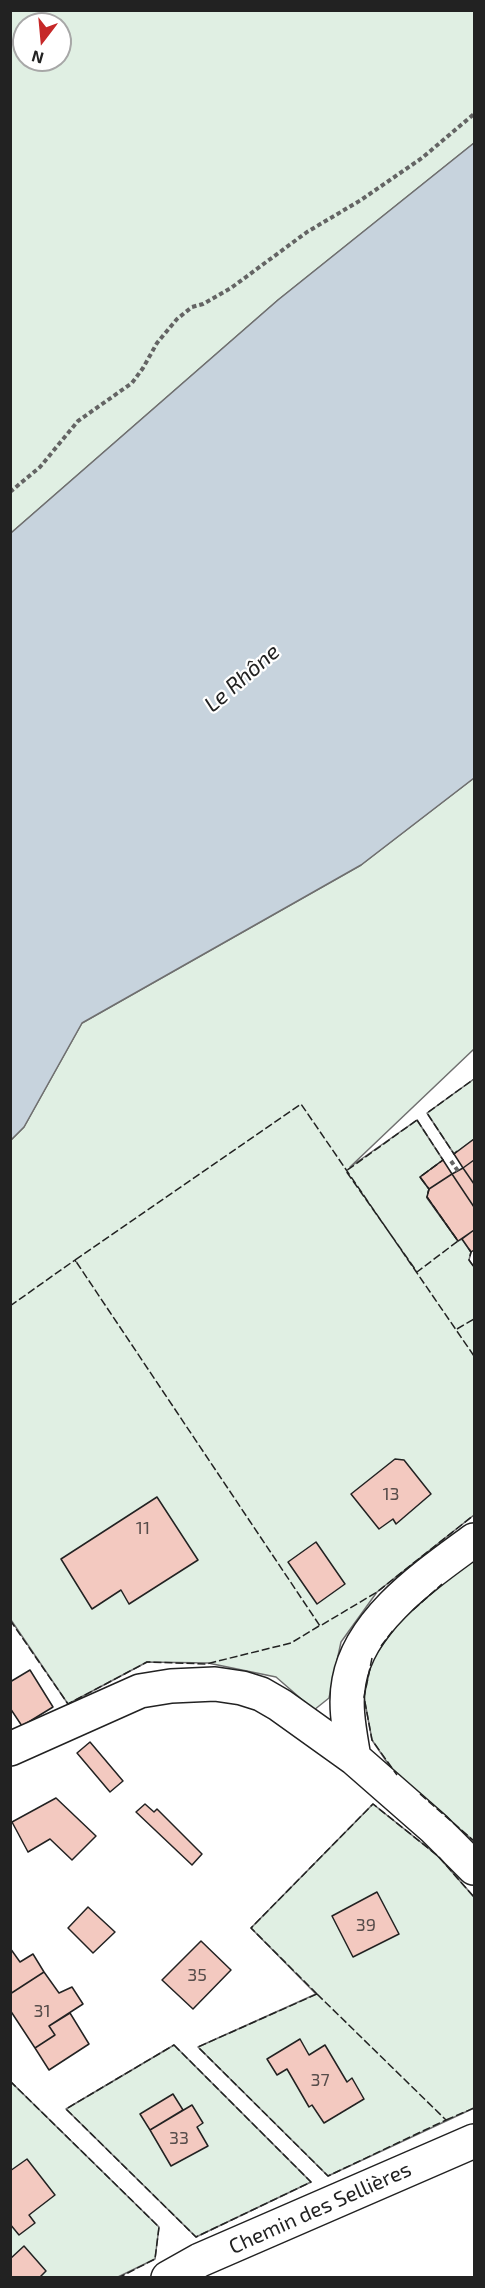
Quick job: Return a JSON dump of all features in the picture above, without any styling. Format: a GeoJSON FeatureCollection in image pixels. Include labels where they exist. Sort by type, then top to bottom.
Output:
{"type":"FeatureCollection","features":[{"type":"Feature","properties":{"kind":"street"},"geometry":{"type":"LineString","coordinates":[[354,1758],[347,1711],[349,1681],[356,1656],[376,1625],[414,1585],[474,1540]]}},
{"type":"Feature","properties":{"kind":"street"},"geometry":{"type":"LineString","coordinates":[[10,1749],[140,1690],[215,1684],[242,1688],[261,1694],[280,1705],[354,1758],[434,1828],[474,1868]]}},
{"type":"Feature","properties":{"kind":"street","name":"Chemin des Sellières"},"geometry":{"type":"LineString","coordinates":[[168,2277],[200,2260],[474,2141]]}},
{"type":"Feature","properties":{"kind":"path"},"geometry":{"type":"LineString","coordinates":[[10,492],[40,467],[78,421],[132,383],[157,343],[177,319],[192,307],[203,304],[231,288],[307,232],[361,200],[422,158],[474,114]]}},
{"type":"Feature","properties":{"kind":"path"},"geometry":{"type":"LineString","coordinates":[[451,1161],[458,1171]]}},
{"type":"Feature","properties":{"kind":"green space"},"geometry":{"type":"Polygon","coordinates":[[[11,11],[474,11],[474,143],[278,300],[11,533],[11,11]]]}},
{"type":"Feature","properties":{"kind":"green space"},"geometry":{"type":"Polygon","coordinates":[[[474,778],[474,1049],[350,1167],[417,1120],[443,1160],[420,1177],[429,1189],[427,1198],[458,1241],[462,1239],[471,1252],[469,1260],[474,1267],[474,1515],[377,1592],[341,1642],[329,1698],[314,1710],[276,1677],[208,1663],[147,1662],[68,1704],[11,1620],[11,1140],[24,1127],[82,1023],[361,865],[474,778]]]}},
{"type":"Feature","properties":{"kind":"green space"},"geometry":{"type":"Polygon","coordinates":[[[474,1079],[474,1139],[454,1154],[427,1113],[474,1079]]]}},
{"type":"Feature","properties":{"kind":"green space"},"geometry":{"type":"Polygon","coordinates":[[[474,1556],[474,1841],[395,1774],[372,1740],[364,1697],[372,1659],[400,1621],[474,1556]]]}},
{"type":"Feature","properties":{"kind":"green space"},"geometry":{"type":"Polygon","coordinates":[[[373,1804],[438,1856],[474,1897],[474,2108],[328,2176],[198,2047],[316,1994],[251,1928],[373,1804]]]}},
{"type":"Feature","properties":{"kind":"green space"},"geometry":{"type":"Polygon","coordinates":[[[174,2045],[311,2182],[196,2237],[66,2109],[174,2045]]]}},
{"type":"Feature","properties":{"kind":"green space"},"geometry":{"type":"Polygon","coordinates":[[[10,2081],[159,2227],[155,2259],[118,2277],[11,2277],[10,2081]]]}},
{"type":"Feature","properties":{"kind":"water","name":"Le Rhône"},"geometry":{"type":"Polygon","coordinates":[[[474,143],[474,778],[361,865],[82,1023],[24,1127],[11,1140],[11,533],[278,300],[474,143]]]}},
{"type":"Feature","properties":{"kind":"building"},"geometry":{"type":"Polygon","coordinates":[[[474,1139],[474,1160],[463,1168],[454,1154],[474,1139]]]}},
{"type":"Feature","properties":{"kind":"building"},"geometry":{"type":"Polygon","coordinates":[[[443,1160],[452,1174],[429,1189],[420,1177],[443,1160]]]}},
{"type":"Feature","properties":{"kind":"building"},"geometry":{"type":"Polygon","coordinates":[[[474,1160],[474,1184],[463,1168],[474,1160]]]}},
{"type":"Feature","properties":{"kind":"building"},"geometry":{"type":"Polygon","coordinates":[[[463,1168],[474,1184],[474,1207],[452,1174],[463,1168]]]}},
{"type":"Feature","properties":{"kind":"building"},"geometry":{"type":"Polygon","coordinates":[[[452,1174],[474,1207],[474,1230],[458,1241],[427,1197],[429,1189],[452,1174]]]}},
{"type":"Feature","properties":{"kind":"building"},"geometry":{"type":"Polygon","coordinates":[[[474,1230],[474,1250],[471,1252],[462,1239],[474,1230]]]}},
{"type":"Feature","properties":{"kind":"building"},"geometry":{"type":"Polygon","coordinates":[[[395,1459],[404,1460],[431,1494],[396,1524],[393,1519],[379,1529],[351,1494],[395,1459]]]}},
{"type":"Feature","properties":{"kind":"building"},"geometry":{"type":"Polygon","coordinates":[[[157,1497],[198,1560],[129,1604],[121,1590],[92,1609],[61,1559],[157,1497]]]}},
{"type":"Feature","properties":{"kind":"building"},"geometry":{"type":"Polygon","coordinates":[[[316,1542],[345,1584],[317,1604],[288,1562],[316,1542]]]}},
{"type":"Feature","properties":{"kind":"building"},"geometry":{"type":"Polygon","coordinates":[[[30,1670],[53,1707],[22,1726],[10,1708],[10,1682],[30,1670]]]}},
{"type":"Feature","properties":{"kind":"building"},"geometry":{"type":"Polygon","coordinates":[[[90,1742],[123,1781],[110,1792],[77,1753],[90,1742]]]}},
{"type":"Feature","properties":{"kind":"building"},"geometry":{"type":"Polygon","coordinates":[[[56,1798],[96,1836],[72,1860],[50,1839],[28,1852],[12,1822],[56,1798]]]}},
{"type":"Feature","properties":{"kind":"building"},"geometry":{"type":"Polygon","coordinates":[[[145,1804],[154,1812],[157,1809],[202,1854],[192,1865],[136,1812],[145,1804]]]}},
{"type":"Feature","properties":{"kind":"building"},"geometry":{"type":"Polygon","coordinates":[[[377,1892],[399,1934],[353,1957],[332,1916],[377,1892]]]}},
{"type":"Feature","properties":{"kind":"building"},"geometry":{"type":"Polygon","coordinates":[[[88,1907],[115,1932],[93,1953],[68,1928],[88,1907]]]}},
{"type":"Feature","properties":{"kind":"building"},"geometry":{"type":"Polygon","coordinates":[[[201,1941],[231,1970],[193,2009],[162,1980],[201,1941]]]}},
{"type":"Feature","properties":{"kind":"building"},"geometry":{"type":"Polygon","coordinates":[[[10,1948],[20,1962],[33,1954],[44,1972],[10,1994],[10,1948]]]}},
{"type":"Feature","properties":{"kind":"building"},"geometry":{"type":"Polygon","coordinates":[[[44,1972],[59,1993],[72,1987],[83,2004],[49,2026],[55,2035],[35,2048],[10,2010],[10,1994],[44,1972]]]}},
{"type":"Feature","properties":{"kind":"building"},"geometry":{"type":"Polygon","coordinates":[[[70,2013],[89,2044],[49,2070],[35,2048],[55,2035],[49,2026],[70,2013]]]}},
{"type":"Feature","properties":{"kind":"building"},"geometry":{"type":"Polygon","coordinates":[[[300,2039],[309,2055],[325,2045],[347,2082],[352,2078],[364,2099],[324,2123],[312,2105],[309,2107],[287,2069],[277,2075],[267,2059],[300,2039]]]}},
{"type":"Feature","properties":{"kind":"building"},"geometry":{"type":"Polygon","coordinates":[[[173,2094],[183,2110],[150,2130],[140,2114],[173,2094]]]}},
{"type":"Feature","properties":{"kind":"building"},"geometry":{"type":"Polygon","coordinates":[[[192,2105],[203,2123],[197,2127],[208,2146],[171,2166],[150,2130],[192,2105]]]}},
{"type":"Feature","properties":{"kind":"building"},"geometry":{"type":"Polygon","coordinates":[[[27,2159],[55,2195],[29,2215],[35,2223],[19,2235],[10,2224],[10,2171],[27,2159]]]}},
{"type":"Feature","properties":{"kind":"building"},"geometry":{"type":"Polygon","coordinates":[[[24,2246],[46,2271],[39,2278],[10,2278],[10,2259],[24,2246]]]}},
{"type":"Feature","properties":{"kind":"fence"},"geometry":{"type":"LineString","coordinates":[[457,1151],[454,1154],[427,1113],[474,1079]]}},
{"type":"Feature","properties":{"kind":"fence"},"geometry":{"type":"LineString","coordinates":[[474,1356],[301,1104],[75,1260],[320,1626],[377,1592],[474,1515]]}},
{"type":"Feature","properties":{"kind":"fence"},"geometry":{"type":"LineString","coordinates":[[417,1120],[443,1160],[420,1177],[429,1189],[427,1197],[458,1241],[417,1272],[346,1171],[417,1120]]}},
{"type":"Feature","properties":{"kind":"fence"},"geometry":{"type":"LineString","coordinates":[[469,1249],[471,1252],[469,1260],[474,1267]]}},
{"type":"Feature","properties":{"kind":"fence"},"geometry":{"type":"LineString","coordinates":[[10,1306],[75,1260],[76,1262]]}},
{"type":"Feature","properties":{"kind":"fence"},"geometry":{"type":"LineString","coordinates":[[457,1329],[474,1319]]}},
{"type":"Feature","properties":{"kind":"fence"},"geometry":{"type":"LineString","coordinates":[[413,1610],[442,1584]]}},
{"type":"Feature","properties":{"kind":"fence"},"geometry":{"type":"LineString","coordinates":[[10,1620],[68,1704],[147,1662],[206,1664],[291,1643],[319,1626]]}},
{"type":"Feature","properties":{"kind":"fence"},"geometry":{"type":"LineString","coordinates":[[381,1646],[394,1629]]}},
{"type":"Feature","properties":{"kind":"fence"},"geometry":{"type":"LineString","coordinates":[[372,1658],[364,1697],[372,1740],[397,1775]]}},
{"type":"Feature","properties":{"kind":"fence"},"geometry":{"type":"LineString","coordinates":[[420,1794],[474,1841]]}},
{"type":"Feature","properties":{"kind":"fence"},"geometry":{"type":"LineString","coordinates":[[317,1994],[251,1928],[373,1804],[438,1856],[474,1897]]}},
{"type":"Feature","properties":{"kind":"fence"},"geometry":{"type":"LineString","coordinates":[[317,1994],[446,2120],[328,2176],[198,2047],[317,1994]]}},
{"type":"Feature","properties":{"kind":"fence"},"geometry":{"type":"LineString","coordinates":[[174,2045],[311,2182],[196,2237],[66,2109],[174,2045]]}},
{"type":"Feature","properties":{"kind":"fence"},"geometry":{"type":"LineString","coordinates":[[10,2081],[159,2227],[155,2259],[118,2278]]}},
{"type":"Feature","properties":{"kind":"fence"},"geometry":{"type":"LineString","coordinates":[[446,2120],[474,2108]]}}]}
